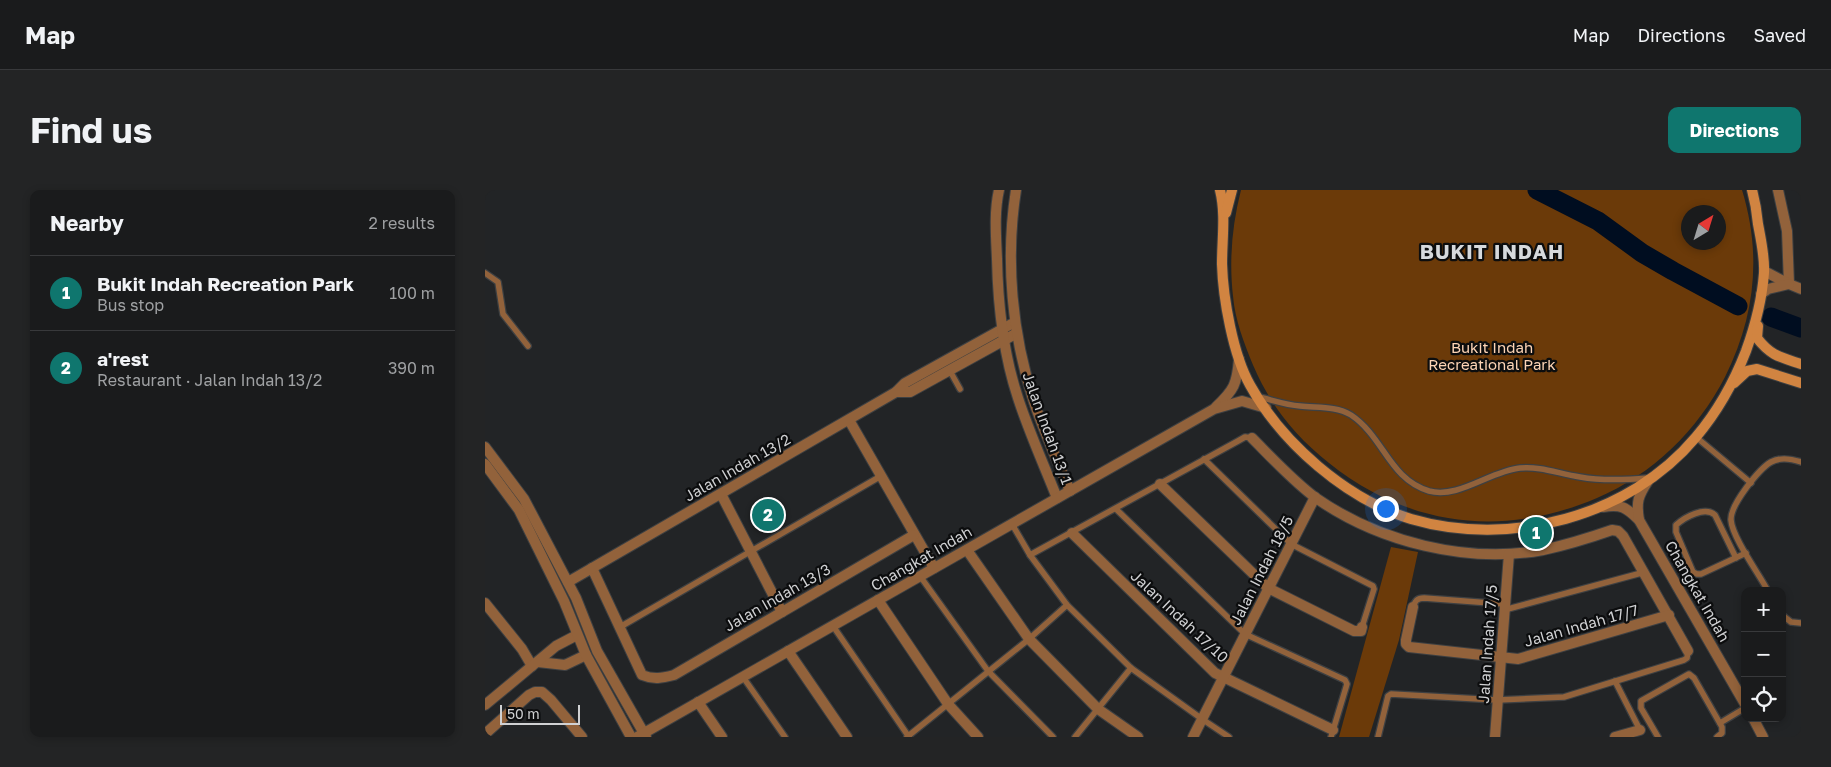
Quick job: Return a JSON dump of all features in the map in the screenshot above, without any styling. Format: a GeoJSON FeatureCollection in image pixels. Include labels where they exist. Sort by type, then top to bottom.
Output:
{"type":"FeatureCollection","features":[{"type":"Feature","properties":{"kind":"main road"},"geometry":{"type":"LineString","coordinates":[[1220,190],[1224,221],[1222,264],[1225,297],[1231,328],[1249,384],[1291,441],[1337,481],[1365,498],[1411,518],[1447,526],[1480,530],[1530,527],[1569,518],[1598,508],[1650,479],[1696,437],[1729,388],[1740,364],[1758,312]]}},
{"type":"Feature","properties":{"kind":"main road"},"geometry":{"type":"LineString","coordinates":[[1224,221],[1232,190]]}},
{"type":"Feature","properties":{"kind":"main road"},"geometry":{"type":"LineString","coordinates":[[1752,190],[1764,271],[1758,312],[1757,338],[1772,354],[1801,364]]}},
{"type":"Feature","properties":{"kind":"main road"},"geometry":{"type":"LineString","coordinates":[[1729,388],[1747,371],[1757,369],[1801,383]]}},
{"type":"Feature","properties":{"kind":"street","name":"Jalan Indah 13/1"},"geometry":{"type":"LineString","coordinates":[[999,190],[995,230],[1001,329],[1017,396],[1057,498]]}},
{"type":"Feature","properties":{"kind":"street","name":"Jalan Indah 13/1"},"geometry":{"type":"LineString","coordinates":[[1016,190],[1011,254],[1012,304],[1015,322],[1035,404],[1070,491]]}},
{"type":"Feature","properties":{"kind":"street"},"geometry":{"type":"LineString","coordinates":[[1778,190],[1787,231],[1789,284]]}},
{"type":"Feature","properties":{"kind":"street"},"geometry":{"type":"LineString","coordinates":[[1764,271],[1801,289]]}},
{"type":"Feature","properties":{"kind":"street"},"geometry":{"type":"LineString","coordinates":[[1761,294],[1768,289],[1789,284]]}},
{"type":"Feature","properties":{"kind":"street","name":"Jalan Indah 13/2"},"geometry":{"type":"LineString","coordinates":[[568,582],[849,420],[896,392],[905,383],[1015,322]]}},
{"type":"Feature","properties":{"kind":"street","name":"Jalan Indah 13/2"},"geometry":{"type":"LineString","coordinates":[[896,392],[910,392],[1017,333]]}},
{"type":"Feature","properties":{"kind":"street","name":"Changkat Indah"},"geometry":{"type":"LineString","coordinates":[[1214,410],[1234,388],[1238,378],[1239,356]]}},
{"type":"Feature","properties":{"kind":"street","name":"Changkat Indah"},"geometry":{"type":"LineString","coordinates":[[485,447],[522,496],[568,582],[597,651],[642,736],[698,702],[1214,410],[1242,401],[1266,408]]}},
{"type":"Feature","properties":{"kind":"street"},"geometry":{"type":"LineString","coordinates":[[849,420],[934,568]]}},
{"type":"Feature","properties":{"kind":"street"},"geometry":{"type":"LineString","coordinates":[[1252,438],[1315,497],[1345,516],[1425,547],[1468,553],[1509,554],[1541,550],[1573,543],[1612,530],[1618,531],[1645,572],[1688,651]]}},
{"type":"Feature","properties":{"kind":"street"},"geometry":{"type":"LineString","coordinates":[[485,464],[519,510],[564,600],[586,655],[631,737]]}},
{"type":"Feature","properties":{"kind":"street"},"geometry":{"type":"LineString","coordinates":[[1639,520],[1637,505],[1640,493],[1650,479]]}},
{"type":"Feature","properties":{"kind":"street"},"geometry":{"type":"LineString","coordinates":[[1160,484],[1268,588],[1353,631],[1361,631],[1362,627]]}},
{"type":"Feature","properties":{"kind":"street"},"geometry":{"type":"LineString","coordinates":[[721,494],[782,612]]}},
{"type":"Feature","properties":{"kind":"street","name":"Jalan Indah 18/5"},"geometry":{"type":"LineString","coordinates":[[1193,737],[1315,497]]}},
{"type":"Feature","properties":{"kind":"street","name":"Changkat Indah"},"geometry":{"type":"LineString","coordinates":[[1598,508],[1616,505],[1624,507],[1639,520],[1741,697]]}},
{"type":"Feature","properties":{"kind":"street","name":"Jalan Indah 17/10"},"geometry":{"type":"LineString","coordinates":[[1072,533],[1215,673],[1224,676],[1332,734]]}},
{"type":"Feature","properties":{"kind":"street","name":"Jalan Indah 13/3"},"geometry":{"type":"LineString","coordinates":[[620,627],[642,675],[653,679],[674,675],[915,534]]}},
{"type":"Feature","properties":{"kind":"street"},"geometry":{"type":"LineString","coordinates":[[967,550],[1029,639],[1097,709],[1138,737]]}},
{"type":"Feature","properties":{"kind":"street","name":"Jalan Indah 17/5"},"geometry":{"type":"LineString","coordinates":[[1495,737],[1509,554]]}},
{"type":"Feature","properties":{"kind":"street"},"geometry":{"type":"LineString","coordinates":[[592,568],[620,627]]}},
{"type":"Feature","properties":{"kind":"street"},"geometry":{"type":"LineString","coordinates":[[878,600],[948,704],[978,737]]}},
{"type":"Feature","properties":{"kind":"street"},"geometry":{"type":"LineString","coordinates":[[485,603],[535,664],[565,664],[586,655]]}},
{"type":"Feature","properties":{"kind":"street","name":"Jalan Indah 17/7"},"geometry":{"type":"LineString","coordinates":[[1413,607],[1406,640],[1406,644],[1409,647],[1518,659],[1669,615]]}},
{"type":"Feature","properties":{"kind":"street"},"geometry":{"type":"LineString","coordinates":[[485,705],[556,646],[577,635]]}},
{"type":"Feature","properties":{"kind":"street"},"geometry":{"type":"LineString","coordinates":[[788,651],[847,737]]}},
{"type":"Feature","properties":{"kind":"street"},"geometry":{"type":"LineString","coordinates":[[485,734],[529,695],[541,692],[551,700],[582,737]]}},
{"type":"Feature","properties":{"kind":"street"},"geometry":{"type":"LineString","coordinates":[[698,702],[723,737]]}},
{"type":"Feature","properties":{"kind":"street"},"geometry":{"type":"LineString","coordinates":[[1755,722],[1763,737]]}},
{"type":"Feature","properties":{"kind":"street"},"geometry":{"type":"LineString","coordinates":[[1615,737],[1640,730]]}},
{"type":"Feature","properties":{"kind":"lane"},"geometry":{"type":"LineString","coordinates":[[485,273],[498,282],[503,314],[528,346]]}},
{"type":"Feature","properties":{"kind":"lane"},"geometry":{"type":"LineString","coordinates":[[950,371],[960,389]]}},
{"type":"Feature","properties":{"kind":"lane"},"geometry":{"type":"LineString","coordinates":[[1259,397],[1298,406],[1344,411],[1353,416],[1371,434],[1395,469],[1409,482],[1430,491],[1455,492],[1481,480],[1518,468],[1539,468],[1580,477],[1607,480],[1650,479]]}},
{"type":"Feature","properties":{"kind":"lane"},"geometry":{"type":"LineString","coordinates":[[1030,555],[1245,437],[1252,438]]}},
{"type":"Feature","properties":{"kind":"lane"},"geometry":{"type":"LineString","coordinates":[[1696,437],[1751,483]]}},
{"type":"Feature","properties":{"kind":"lane"},"geometry":{"type":"LineString","coordinates":[[1766,587],[1735,532],[1731,520],[1732,510],[1735,503],[1751,483],[1773,461],[1783,458],[1801,462]]}},
{"type":"Feature","properties":{"kind":"lane"},"geometry":{"type":"LineString","coordinates":[[1204,459],[1291,544],[1373,586],[1373,592],[1362,627]]}},
{"type":"Feature","properties":{"kind":"lane"},"geometry":{"type":"LineString","coordinates":[[620,627],[881,476]]}},
{"type":"Feature","properties":{"kind":"lane"},"geometry":{"type":"LineString","coordinates":[[1116,509],[1245,634],[1345,680],[1347,684],[1332,734]]}},
{"type":"Feature","properties":{"kind":"lane"},"geometry":{"type":"LineString","coordinates":[[1736,558],[1715,515],[1711,512],[1706,510],[1676,525],[1676,532],[1693,572],[1697,574],[1736,558],[1746,553]]}},
{"type":"Feature","properties":{"kind":"lane"},"geometry":{"type":"LineString","coordinates":[[1012,524],[1030,555],[1067,605],[1131,668],[1202,720],[1229,737]]}},
{"type":"Feature","properties":{"kind":"lane"},"geometry":{"type":"LineString","coordinates":[[1413,607],[1415,601],[1424,598],[1504,607],[1645,572]]}},
{"type":"Feature","properties":{"kind":"lane"},"geometry":{"type":"LineString","coordinates":[[920,576],[988,671],[1053,737]]}},
{"type":"Feature","properties":{"kind":"lane"},"geometry":{"type":"LineString","coordinates":[[833,626],[908,737],[1029,639],[1067,605]]}},
{"type":"Feature","properties":{"kind":"lane"},"geometry":{"type":"LineString","coordinates":[[1786,618],[1791,622],[1801,623]]}},
{"type":"Feature","properties":{"kind":"lane"},"geometry":{"type":"LineString","coordinates":[[1377,737],[1388,696],[1391,694],[1497,700],[1565,697],[1684,660],[1687,658],[1688,651]]}},
{"type":"Feature","properties":{"kind":"lane"},"geometry":{"type":"LineString","coordinates":[[1075,737],[1131,668]]}},
{"type":"Feature","properties":{"kind":"lane"},"geometry":{"type":"LineString","coordinates":[[1658,737],[1641,708],[1641,701],[1685,675],[1692,675],[1719,722],[1723,730],[1717,737]]}},
{"type":"Feature","properties":{"kind":"lane"},"geometry":{"type":"LineString","coordinates":[[743,677],[785,737]]}},
{"type":"Feature","properties":{"kind":"lane"},"geometry":{"type":"LineString","coordinates":[[1615,682],[1640,730]]}},
{"type":"Feature","properties":{"kind":"lane"},"geometry":{"type":"LineString","coordinates":[[1719,722],[1741,710]]}},
{"type":"Feature","properties":{"kind":"green space","name":"Bukit Indah Recreational Park"},"geometry":{"type":"Polygon","coordinates":[[[1241,190],[1742,190],[1752,238],[1753,262],[1749,309],[1735,354],[1714,397],[1687,433],[1637,477],[1597,498],[1562,511],[1527,518],[1492,521],[1458,520],[1424,513],[1391,501],[1360,485],[1329,463],[1294,431],[1260,380],[1246,348],[1238,323],[1232,283],[1233,229],[1241,190]]]}},
{"type":"Feature","properties":{"kind":"green space"},"geometry":{"type":"Polygon","coordinates":[[[1391,547],[1418,552],[1399,640],[1369,737],[1339,737],[1391,547]]]}},
{"type":"Feature","properties":{"kind":"waterway"},"geometry":{"type":"LineString","coordinates":[[1537,190],[1598,221],[1642,253],[1738,306]]}},
{"type":"Feature","properties":{"kind":"waterway"},"geometry":{"type":"LineString","coordinates":[[1771,317],[1801,328]]}},
{"type":"Feature","properties":{"kind":"place","name":"a'rest"},"geometry":{"type":"Point","coordinates":[768,515]}},
{"type":"Feature","properties":{"kind":"place","name":"Bukit Indah Recreation Park"},"geometry":{"type":"Point","coordinates":[1536,533]}},
{"type":"Feature","properties":{"kind":"district","name":"BUKIT INDAH"},"geometry":{"type":"Point","coordinates":[1492,251]}}]}
